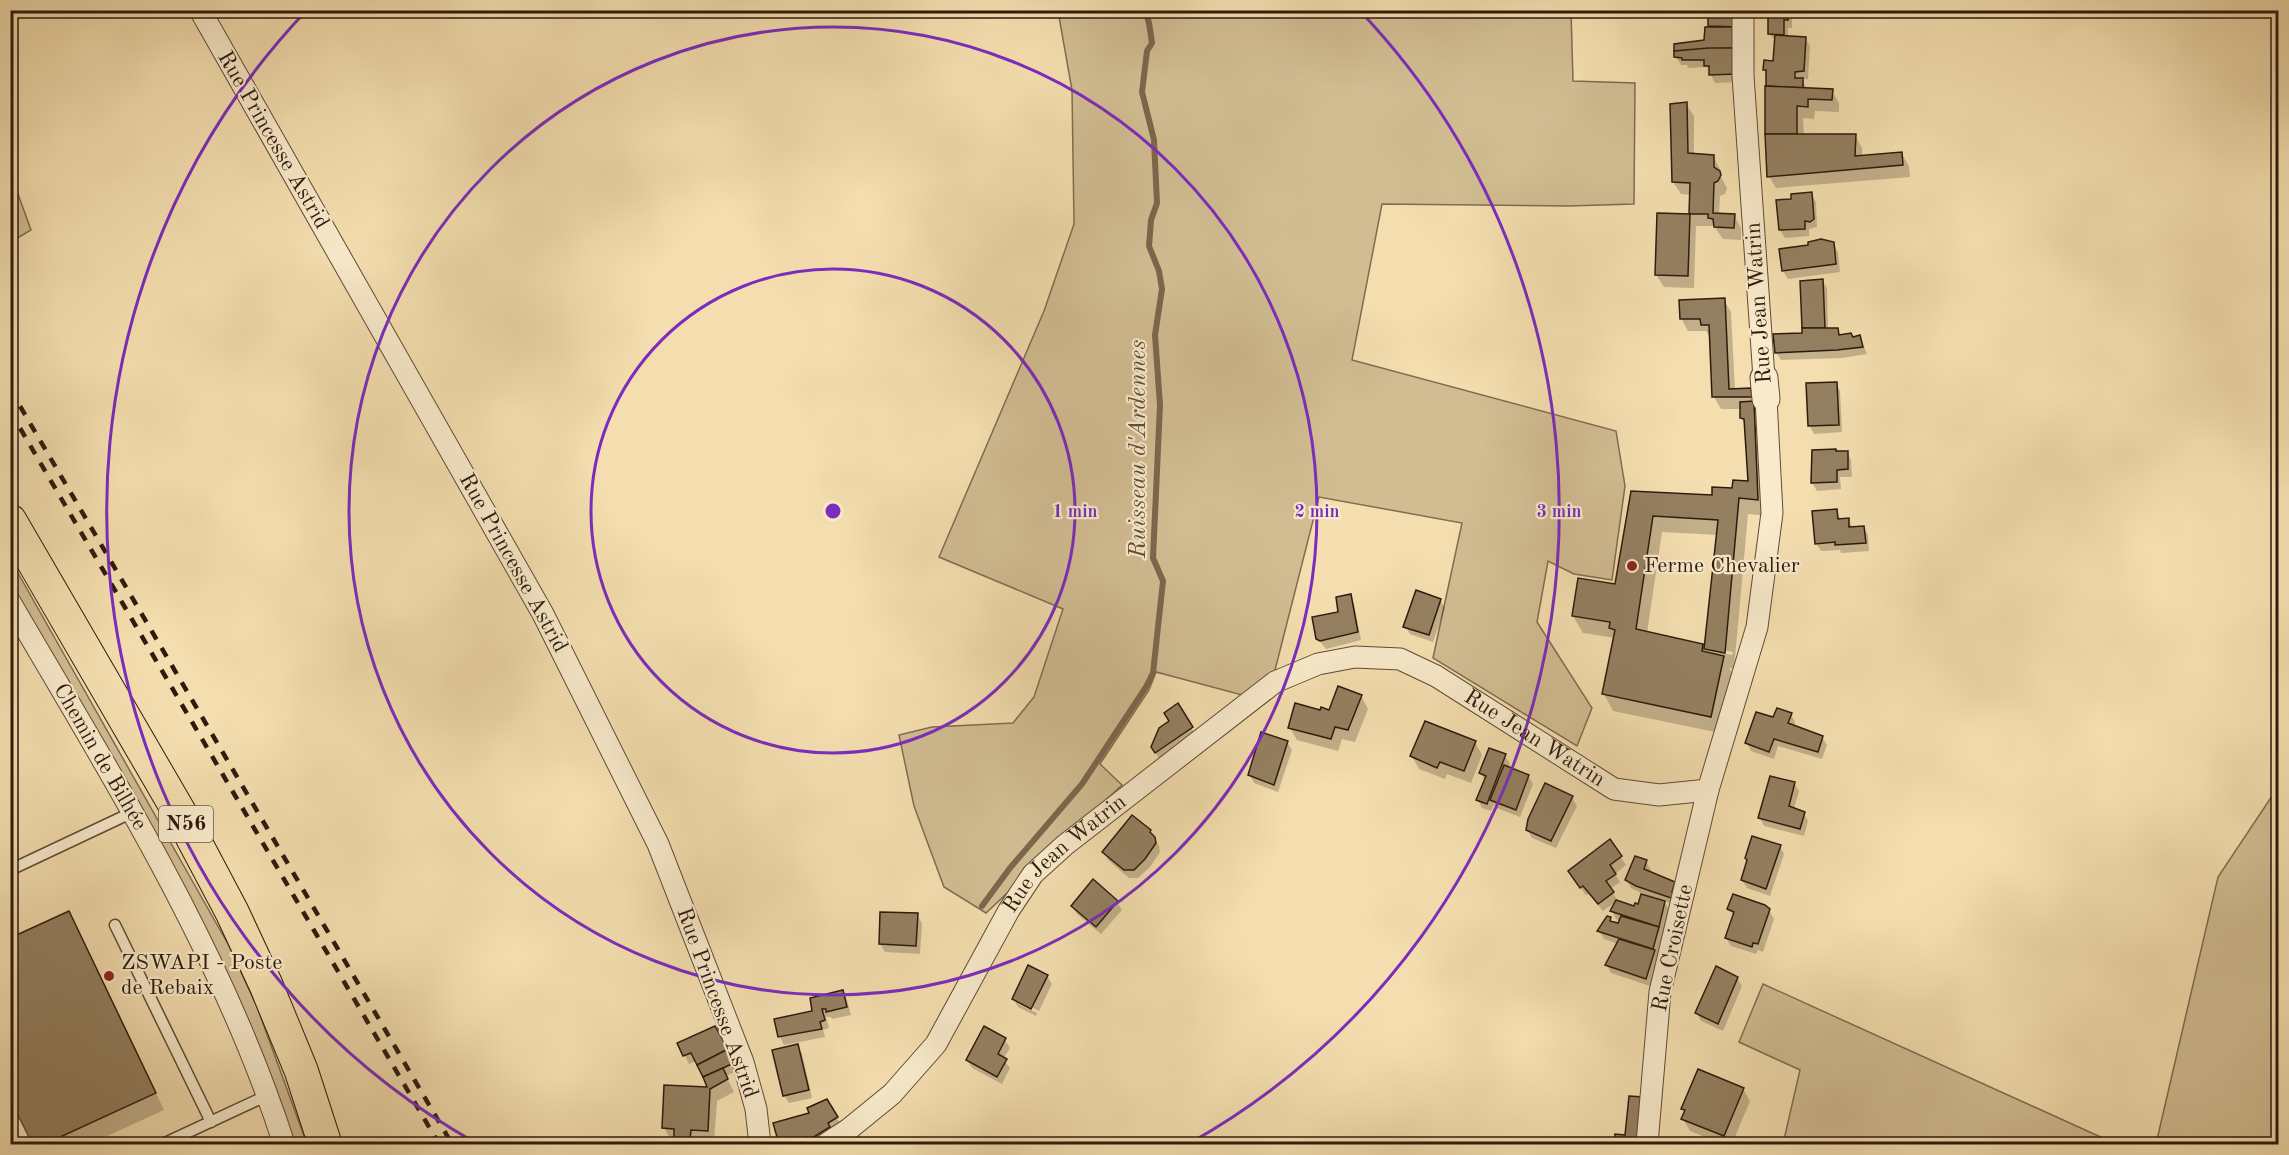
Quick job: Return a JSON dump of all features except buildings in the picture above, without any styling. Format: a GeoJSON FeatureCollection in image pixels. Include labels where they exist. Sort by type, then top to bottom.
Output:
{"type":"FeatureCollection","features":[{"type":"Feature","properties":{"kind":"highway","name":"N56"},"geometry":{"type":"LineString","coordinates":[[10,521],[178,810],[232,912],[266,985],[301,1070],[326,1144]]}},
{"type":"Feature","properties":{"kind":"street","name":"Rue Princesse Astrid"},"geometry":{"type":"LineString","coordinates":[[200,10],[543,614],[652,834],[743,1062],[756,1109],[760,1144]]}},
{"type":"Feature","properties":{"kind":"street","name":"Rue Jean Watrin"},"geometry":{"type":"LineString","coordinates":[[826,1144],[849,1129],[892,1094],[936,1044],[1009,910],[1034,874],[1065,845],[1275,681],[1318,664],[1355,657],[1400,659],[1436,676],[1614,789],[1659,795],[1708,790],[1757,627],[1772,513],[1743,76],[1743,10]]}},
{"type":"Feature","properties":{"kind":"street","name":"Chemin de Bilhée"},"geometry":{"type":"LineString","coordinates":[[10,602],[133,812],[231,1005],[268,1095],[284,1144]]}},
{"type":"Feature","properties":{"kind":"street","name":"Rue Croisette"},"geometry":{"type":"LineString","coordinates":[[1647,1144],[1660,992],[1708,790]]}},
{"type":"Feature","properties":{"kind":"lane"},"geometry":{"type":"LineString","coordinates":[[10,870],[133,812]]}},
{"type":"Feature","properties":{"kind":"lane"},"geometry":{"type":"LineString","coordinates":[[114,925],[211,1122]]}},
{"type":"Feature","properties":{"kind":"lane"},"geometry":{"type":"LineString","coordinates":[[165,1143],[268,1095]]}},
{"type":"Feature","properties":{"kind":"lane"},"geometry":{"type":"LineString","coordinates":[[10,1112],[26,1144]]}},
{"type":"Feature","properties":{"kind":"shaded area"},"geometry":{"type":"Polygon","coordinates":[[[1058,11],[1571,11],[1573,81],[1635,83],[1634,204],[1568,206],[1382,204],[1352,360],[1616,431],[1625,486],[1612,580],[1574,574],[1548,561],[1537,622],[1592,708],[1577,746],[1433,658],[1462,523],[1319,497],[1275,670],[1242,695],[1156,672],[1149,690],[1100,764],[1122,785],[986,913],[944,887],[914,806],[899,735],[932,727],[1013,723],[1034,697],[1063,609],[939,557],[1044,311],[1074,224],[1072,90],[1058,11]]]}},
{"type":"Feature","properties":{"kind":"shaded area"},"geometry":{"type":"Polygon","coordinates":[[[10,172],[31,230],[11,242],[10,242],[10,172]]]}},
{"type":"Feature","properties":{"kind":"shaded area"},"geometry":{"type":"Polygon","coordinates":[[[10,559],[228,944],[257,1007],[307,1144],[293,1144],[75,699],[11,587],[10,559]]]}},
{"type":"Feature","properties":{"kind":"shaded area"},"geometry":{"type":"Polygon","coordinates":[[[2278,787],[2278,1144],[2156,1144],[2218,877],[2278,787]]]}},
{"type":"Feature","properties":{"kind":"shaded area"},"geometry":{"type":"Polygon","coordinates":[[[1763,984],[2116,1144],[1783,1144],[1800,1070],[1739,1042],[1763,984]]]}},
{"type":"Feature","properties":{"kind":"waterway","name":"Ruisseau d'Ardennes"},"geometry":{"type":"LineString","coordinates":[[982,906],[1010,868],[1082,784],[1153,673],[1163,581],[1153,558],[1160,405],[1155,335],[1162,289],[1159,271],[1149,246],[1151,220],[1157,203],[1154,140],[1142,92],[1147,51],[1152,43],[1145,10]]}},
{"type":"Feature","properties":{"kind":"railway"},"geometry":{"type":"LineString","coordinates":[[10,389],[452,1144]]}},
{"type":"Feature","properties":{"kind":"railway"},"geometry":{"type":"LineString","coordinates":[[10,411],[439,1144]]}},
{"type":"Feature","properties":{"kind":"place","name":"Ferme Chevalier"},"geometry":{"type":"Point","coordinates":[1632,566]}},
{"type":"Feature","properties":{"kind":"place","name":"ZSWAPI - Poste de Rebaix"},"geometry":{"type":"Point","coordinates":[109,976]}}]}
